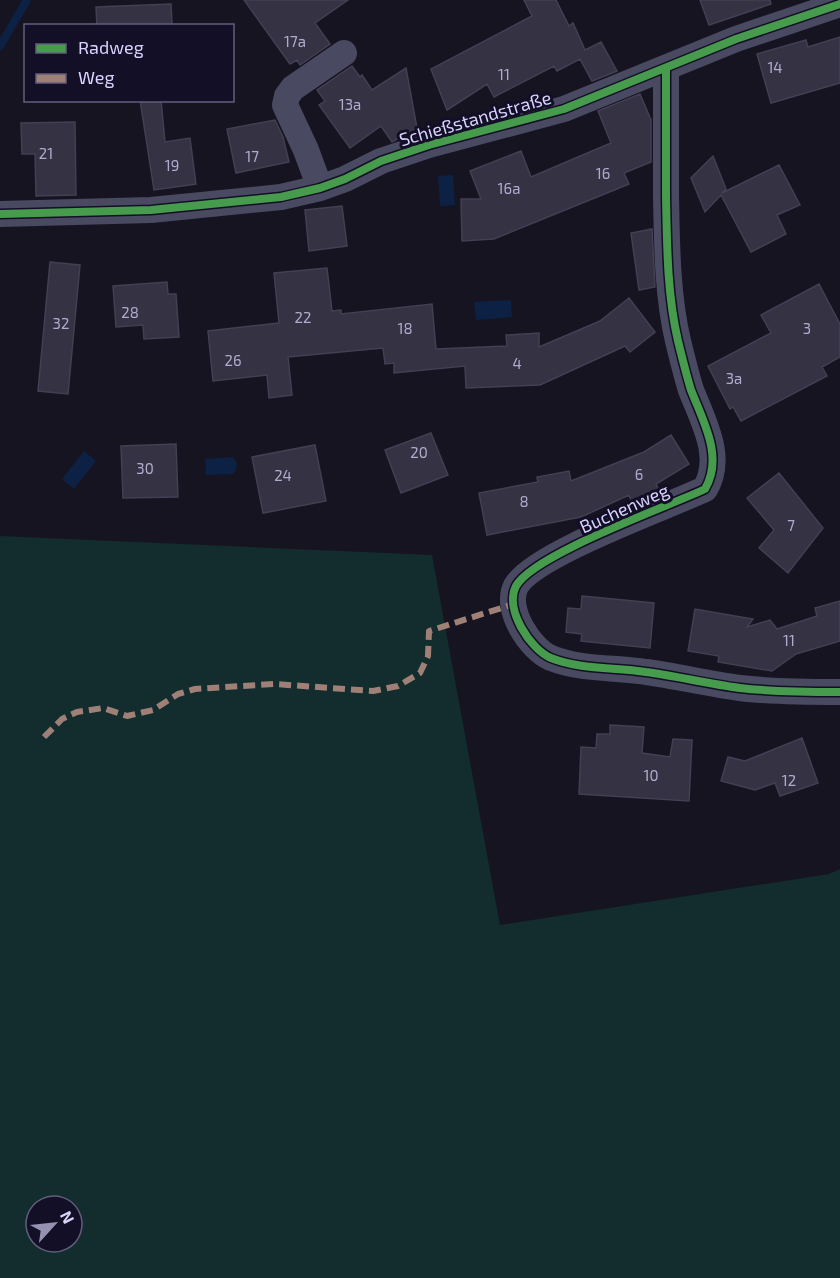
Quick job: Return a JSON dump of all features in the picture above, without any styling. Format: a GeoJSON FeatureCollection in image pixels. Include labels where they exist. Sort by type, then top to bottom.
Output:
{"type":"FeatureCollection","features":[{"type":"Feature","properties":{"kind":"street","name":"Schießstandstraße"},"geometry":{"type":"LineString","coordinates":[[0,214],[151,210],[281,197],[320,188],[345,179],[381,161],[429,145],[564,109],[736,39],[840,4]]}},
{"type":"Feature","properties":{"kind":"street"},"geometry":{"type":"LineString","coordinates":[[320,188],[306,150],[285,105],[287,96],[293,88],[344,52]]}},
{"type":"Feature","properties":{"kind":"street","name":"Buchenweg"},"geometry":{"type":"LineString","coordinates":[[666,69],[667,250],[671,293],[678,340],[691,387],[708,434],[713,463],[711,478],[705,489],[609,530],[540,565],[516,586],[513,598],[515,613],[530,643],[551,658],[585,666],[644,671],[739,688],[840,692]]}},
{"type":"Feature","properties":{"kind":"green space"},"geometry":{"type":"Polygon","coordinates":[[[0,536],[432,555],[500,925],[829,874],[840,869],[840,1278],[0,1278],[0,536]]]}},
{"type":"Feature","properties":{"kind":"water"},"geometry":{"type":"Polygon","coordinates":[[[453,175],[455,205],[440,206],[438,176],[453,175]]]}},
{"type":"Feature","properties":{"kind":"water"},"geometry":{"type":"Polygon","coordinates":[[[511,300],[512,317],[476,320],[474,302],[511,300]]]}},
{"type":"Feature","properties":{"kind":"water"},"geometry":{"type":"Polygon","coordinates":[[[84,451],[96,461],[74,489],[62,479],[84,451]]]}},
{"type":"Feature","properties":{"kind":"water"},"geometry":{"type":"Polygon","coordinates":[[[233,457],[237,466],[233,474],[206,475],[205,459],[233,457]]]}},
{"type":"Feature","properties":{"kind":"building"},"geometry":{"type":"Polygon","coordinates":[[[244,0],[348,0],[315,23],[330,44],[300,65],[297,60],[290,64],[244,0]]]}},
{"type":"Feature","properties":{"kind":"building"},"geometry":{"type":"Polygon","coordinates":[[[524,0],[556,0],[569,26],[573,23],[585,50],[601,42],[617,71],[592,81],[580,59],[557,71],[554,66],[494,97],[487,84],[447,110],[431,69],[532,16],[524,0]]]}},
{"type":"Feature","properties":{"kind":"building"},"geometry":{"type":"Polygon","coordinates":[[[700,0],[770,0],[771,4],[709,25],[700,0]]]}},
{"type":"Feature","properties":{"kind":"building"},"geometry":{"type":"Polygon","coordinates":[[[171,4],[172,24],[97,24],[96,7],[171,4]]]}},
{"type":"Feature","properties":{"kind":"building"},"geometry":{"type":"Polygon","coordinates":[[[840,37],[840,83],[771,103],[757,54],[806,40],[808,47],[840,37]]]}},
{"type":"Feature","properties":{"kind":"building"},"geometry":{"type":"Polygon","coordinates":[[[352,66],[360,77],[362,75],[372,90],[406,68],[417,128],[392,142],[381,126],[350,148],[319,105],[325,101],[317,90],[352,66]]]}},
{"type":"Feature","properties":{"kind":"building"},"geometry":{"type":"Polygon","coordinates":[[[640,94],[651,120],[651,162],[624,173],[629,184],[494,239],[462,241],[461,199],[481,199],[470,171],[521,151],[531,177],[611,143],[598,111],[640,94]]]}},
{"type":"Feature","properties":{"kind":"building"},"geometry":{"type":"Polygon","coordinates":[[[140,102],[161,102],[165,142],[190,138],[196,184],[154,190],[140,102]]]}},
{"type":"Feature","properties":{"kind":"building"},"geometry":{"type":"Polygon","coordinates":[[[275,120],[283,137],[289,162],[236,173],[227,129],[275,120]]]}},
{"type":"Feature","properties":{"kind":"building"},"geometry":{"type":"Polygon","coordinates":[[[75,122],[76,195],[36,196],[35,154],[22,154],[21,123],[75,122]]]}},
{"type":"Feature","properties":{"kind":"building"},"geometry":{"type":"Polygon","coordinates":[[[713,156],[726,189],[722,193],[779,165],[800,205],[777,215],[786,234],[751,252],[721,195],[705,212],[691,178],[713,156]]]}},
{"type":"Feature","properties":{"kind":"building"},"geometry":{"type":"Polygon","coordinates":[[[342,206],[347,246],[309,251],[305,210],[342,206]]]}},
{"type":"Feature","properties":{"kind":"building"},"geometry":{"type":"Polygon","coordinates":[[[652,229],[655,287],[639,290],[631,233],[652,229]]]}},
{"type":"Feature","properties":{"kind":"building"},"geometry":{"type":"Polygon","coordinates":[[[50,262],[80,265],[68,394],[38,391],[50,262]]]}},
{"type":"Feature","properties":{"kind":"building"},"geometry":{"type":"Polygon","coordinates":[[[327,268],[332,311],[341,310],[341,314],[432,304],[436,349],[507,346],[506,335],[539,333],[539,347],[600,321],[629,298],[655,332],[630,352],[625,346],[540,385],[466,388],[465,366],[394,373],[394,363],[385,364],[383,348],[288,357],[292,395],[269,398],[267,375],[213,381],[208,331],[279,323],[274,273],[327,268]]]}},
{"type":"Feature","properties":{"kind":"building"},"geometry":{"type":"Polygon","coordinates":[[[167,282],[168,294],[176,294],[179,337],[144,339],[143,325],[116,327],[113,286],[167,282]]]}},
{"type":"Feature","properties":{"kind":"building"},"geometry":{"type":"Polygon","coordinates":[[[819,284],[840,324],[840,357],[822,367],[827,376],[741,421],[733,407],[730,409],[708,366],[771,333],[761,315],[819,284]]]}},
{"type":"Feature","properties":{"kind":"building"},"geometry":{"type":"Polygon","coordinates":[[[431,433],[448,475],[401,493],[385,450],[431,433]]]}},
{"type":"Feature","properties":{"kind":"building"},"geometry":{"type":"Polygon","coordinates":[[[671,435],[689,464],[656,484],[660,492],[632,503],[629,495],[581,517],[487,535],[479,493],[538,482],[537,477],[569,471],[571,481],[644,452],[671,435]]]}},
{"type":"Feature","properties":{"kind":"building"},"geometry":{"type":"Polygon","coordinates":[[[176,444],[178,497],[123,498],[121,446],[176,444]]]}},
{"type":"Feature","properties":{"kind":"building"},"geometry":{"type":"Polygon","coordinates":[[[315,445],[326,501],[263,513],[252,457],[315,445]]]}},
{"type":"Feature","properties":{"kind":"building"},"geometry":{"type":"Polygon","coordinates":[[[779,473],[823,528],[788,573],[759,548],[774,530],[747,498],[779,473]]]}},
{"type":"Feature","properties":{"kind":"building"},"geometry":{"type":"Polygon","coordinates":[[[582,596],[654,603],[650,648],[581,641],[582,634],[566,632],[568,608],[581,609],[582,596]]]}},
{"type":"Feature","properties":{"kind":"building"},"geometry":{"type":"Polygon","coordinates":[[[840,601],[840,641],[796,654],[772,671],[718,662],[719,656],[688,651],[695,609],[753,619],[747,627],[770,620],[777,629],[817,616],[815,608],[840,601]]]}},
{"type":"Feature","properties":{"kind":"building"},"geometry":{"type":"Polygon","coordinates":[[[610,725],[644,727],[642,753],[670,757],[673,739],[692,740],[689,801],[579,794],[581,747],[596,748],[597,734],[610,734],[610,725]]]}},
{"type":"Feature","properties":{"kind":"building"},"geometry":{"type":"Polygon","coordinates":[[[802,738],[818,783],[780,796],[775,783],[755,790],[721,781],[728,757],[745,761],[802,738]]]}},
{"type":"Feature","properties":{"kind":"waterway"},"geometry":{"type":"LineString","coordinates":[[0,46],[27,0]]}},
{"type":"Feature","properties":{"kind":"marked path"},"geometry":{"type":"LineString","coordinates":[[44,737],[62,719],[77,712],[103,708],[127,716],[153,710],[178,694],[195,689],[275,684],[373,691],[398,686],[420,673],[428,656],[429,631],[514,604]]}},
{"type":"Feature","properties":{"kind":"cycle path"},"geometry":{"type":"LineString","coordinates":[[0,214],[151,210],[281,197],[320,188],[345,179],[381,161],[429,145],[564,109],[736,39],[840,4]]}},
{"type":"Feature","properties":{"kind":"cycle path"},"geometry":{"type":"LineString","coordinates":[[666,69],[667,251],[670,287],[674,323],[686,372],[710,439],[713,464],[710,477],[705,489],[603,532],[548,560],[528,573],[516,586],[513,595],[516,617],[535,646],[551,658],[562,662],[634,670],[740,688],[840,692]]}}]}
